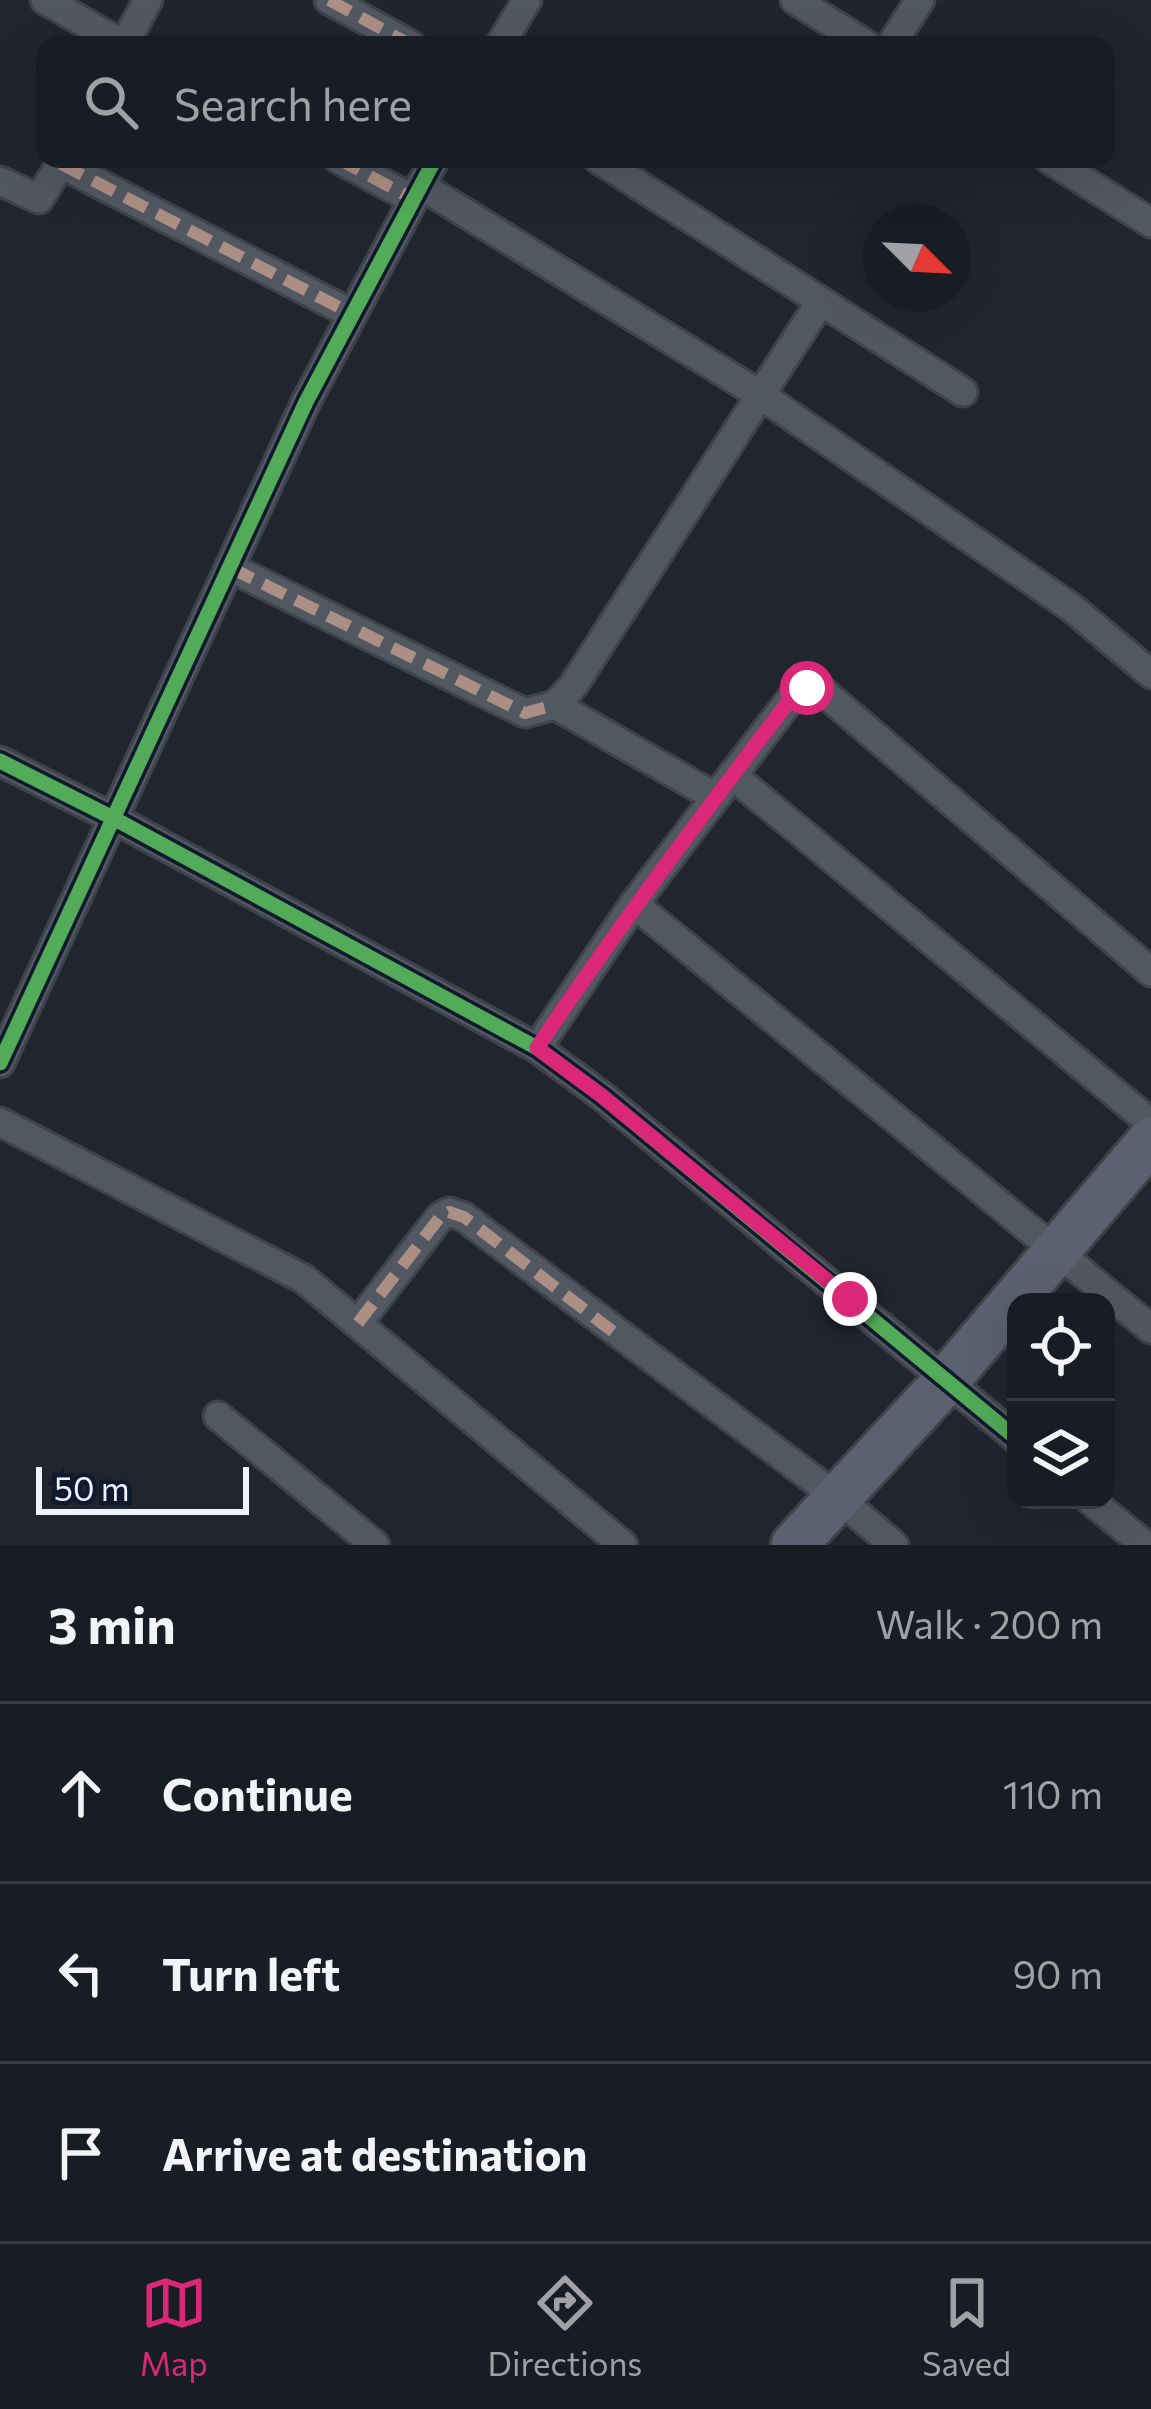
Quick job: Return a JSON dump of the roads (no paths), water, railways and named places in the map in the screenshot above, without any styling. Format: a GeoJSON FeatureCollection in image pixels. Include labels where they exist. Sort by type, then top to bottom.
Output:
{"type":"FeatureCollection","features":[{"type":"Feature","properties":{"kind":"main road"},"geometry":{"type":"LineString","coordinates":[[794,1545],[946,1381],[1151,1140]]}},
{"type":"Feature","properties":{"kind":"street"},"geometry":{"type":"LineString","coordinates":[[45,0],[108,36]]}},
{"type":"Feature","properties":{"kind":"street"},"geometry":{"type":"LineString","coordinates":[[129,36],[148,0]]}},
{"type":"Feature","properties":{"kind":"street"},"geometry":{"type":"LineString","coordinates":[[329,0],[395,36]]}},
{"type":"Feature","properties":{"kind":"street"},"geometry":{"type":"LineString","coordinates":[[505,36],[526,0]]}},
{"type":"Feature","properties":{"kind":"street"},"geometry":{"type":"LineString","coordinates":[[795,0],[853,36]]}},
{"type":"Feature","properties":{"kind":"street"},"geometry":{"type":"LineString","coordinates":[[897,36],[920,0]]}},
{"type":"Feature","properties":{"kind":"street"},"geometry":{"type":"LineString","coordinates":[[0,181],[39,200],[58,168]]}},
{"type":"Feature","properties":{"kind":"street"},"geometry":{"type":"LineString","coordinates":[[73,168],[352,314]]}},
{"type":"Feature","properties":{"kind":"street"},"geometry":{"type":"LineString","coordinates":[[359,168],[416,192],[759,394],[1072,608],[1151,674]]}},
{"type":"Feature","properties":{"kind":"street"},"geometry":{"type":"LineString","coordinates":[[0,1063],[306,402],[431,168]]}},
{"type":"Feature","properties":{"kind":"street"},"geometry":{"type":"LineString","coordinates":[[612,168],[963,392]]}},
{"type":"Feature","properties":{"kind":"street"},"geometry":{"type":"LineString","coordinates":[[1063,168],[1151,223]]}},
{"type":"Feature","properties":{"kind":"street"},"geometry":{"type":"LineString","coordinates":[[231,568],[525,713],[555,705],[573,686],[821,302]]}},
{"type":"Feature","properties":{"kind":"street"},"geometry":{"type":"LineString","coordinates":[[537,1048],[634,904],[793,696],[807,688],[821,690],[1151,972]]}},
{"type":"Feature","properties":{"kind":"street"},"geometry":{"type":"LineString","coordinates":[[555,705],[723,786],[1151,1123]]}},
{"type":"Feature","properties":{"kind":"street"},"geometry":{"type":"LineString","coordinates":[[0,761],[537,1048],[602,1096],[1007,1431]]}},
{"type":"Feature","properties":{"kind":"street"},"geometry":{"type":"LineString","coordinates":[[634,904],[1151,1329]]}},
{"type":"Feature","properties":{"kind":"street"},"geometry":{"type":"LineString","coordinates":[[0,1122],[304,1280],[623,1545]]}},
{"type":"Feature","properties":{"kind":"street"},"geometry":{"type":"LineString","coordinates":[[358,1323],[440,1216],[449,1212],[464,1217],[894,1545]]}},
{"type":"Feature","properties":{"kind":"street"},"geometry":{"type":"LineString","coordinates":[[218,1416],[375,1545]]}},
{"type":"Feature","properties":{"kind":"street"},"geometry":{"type":"LineString","coordinates":[[1101,1509],[1145,1545]]}}]}
